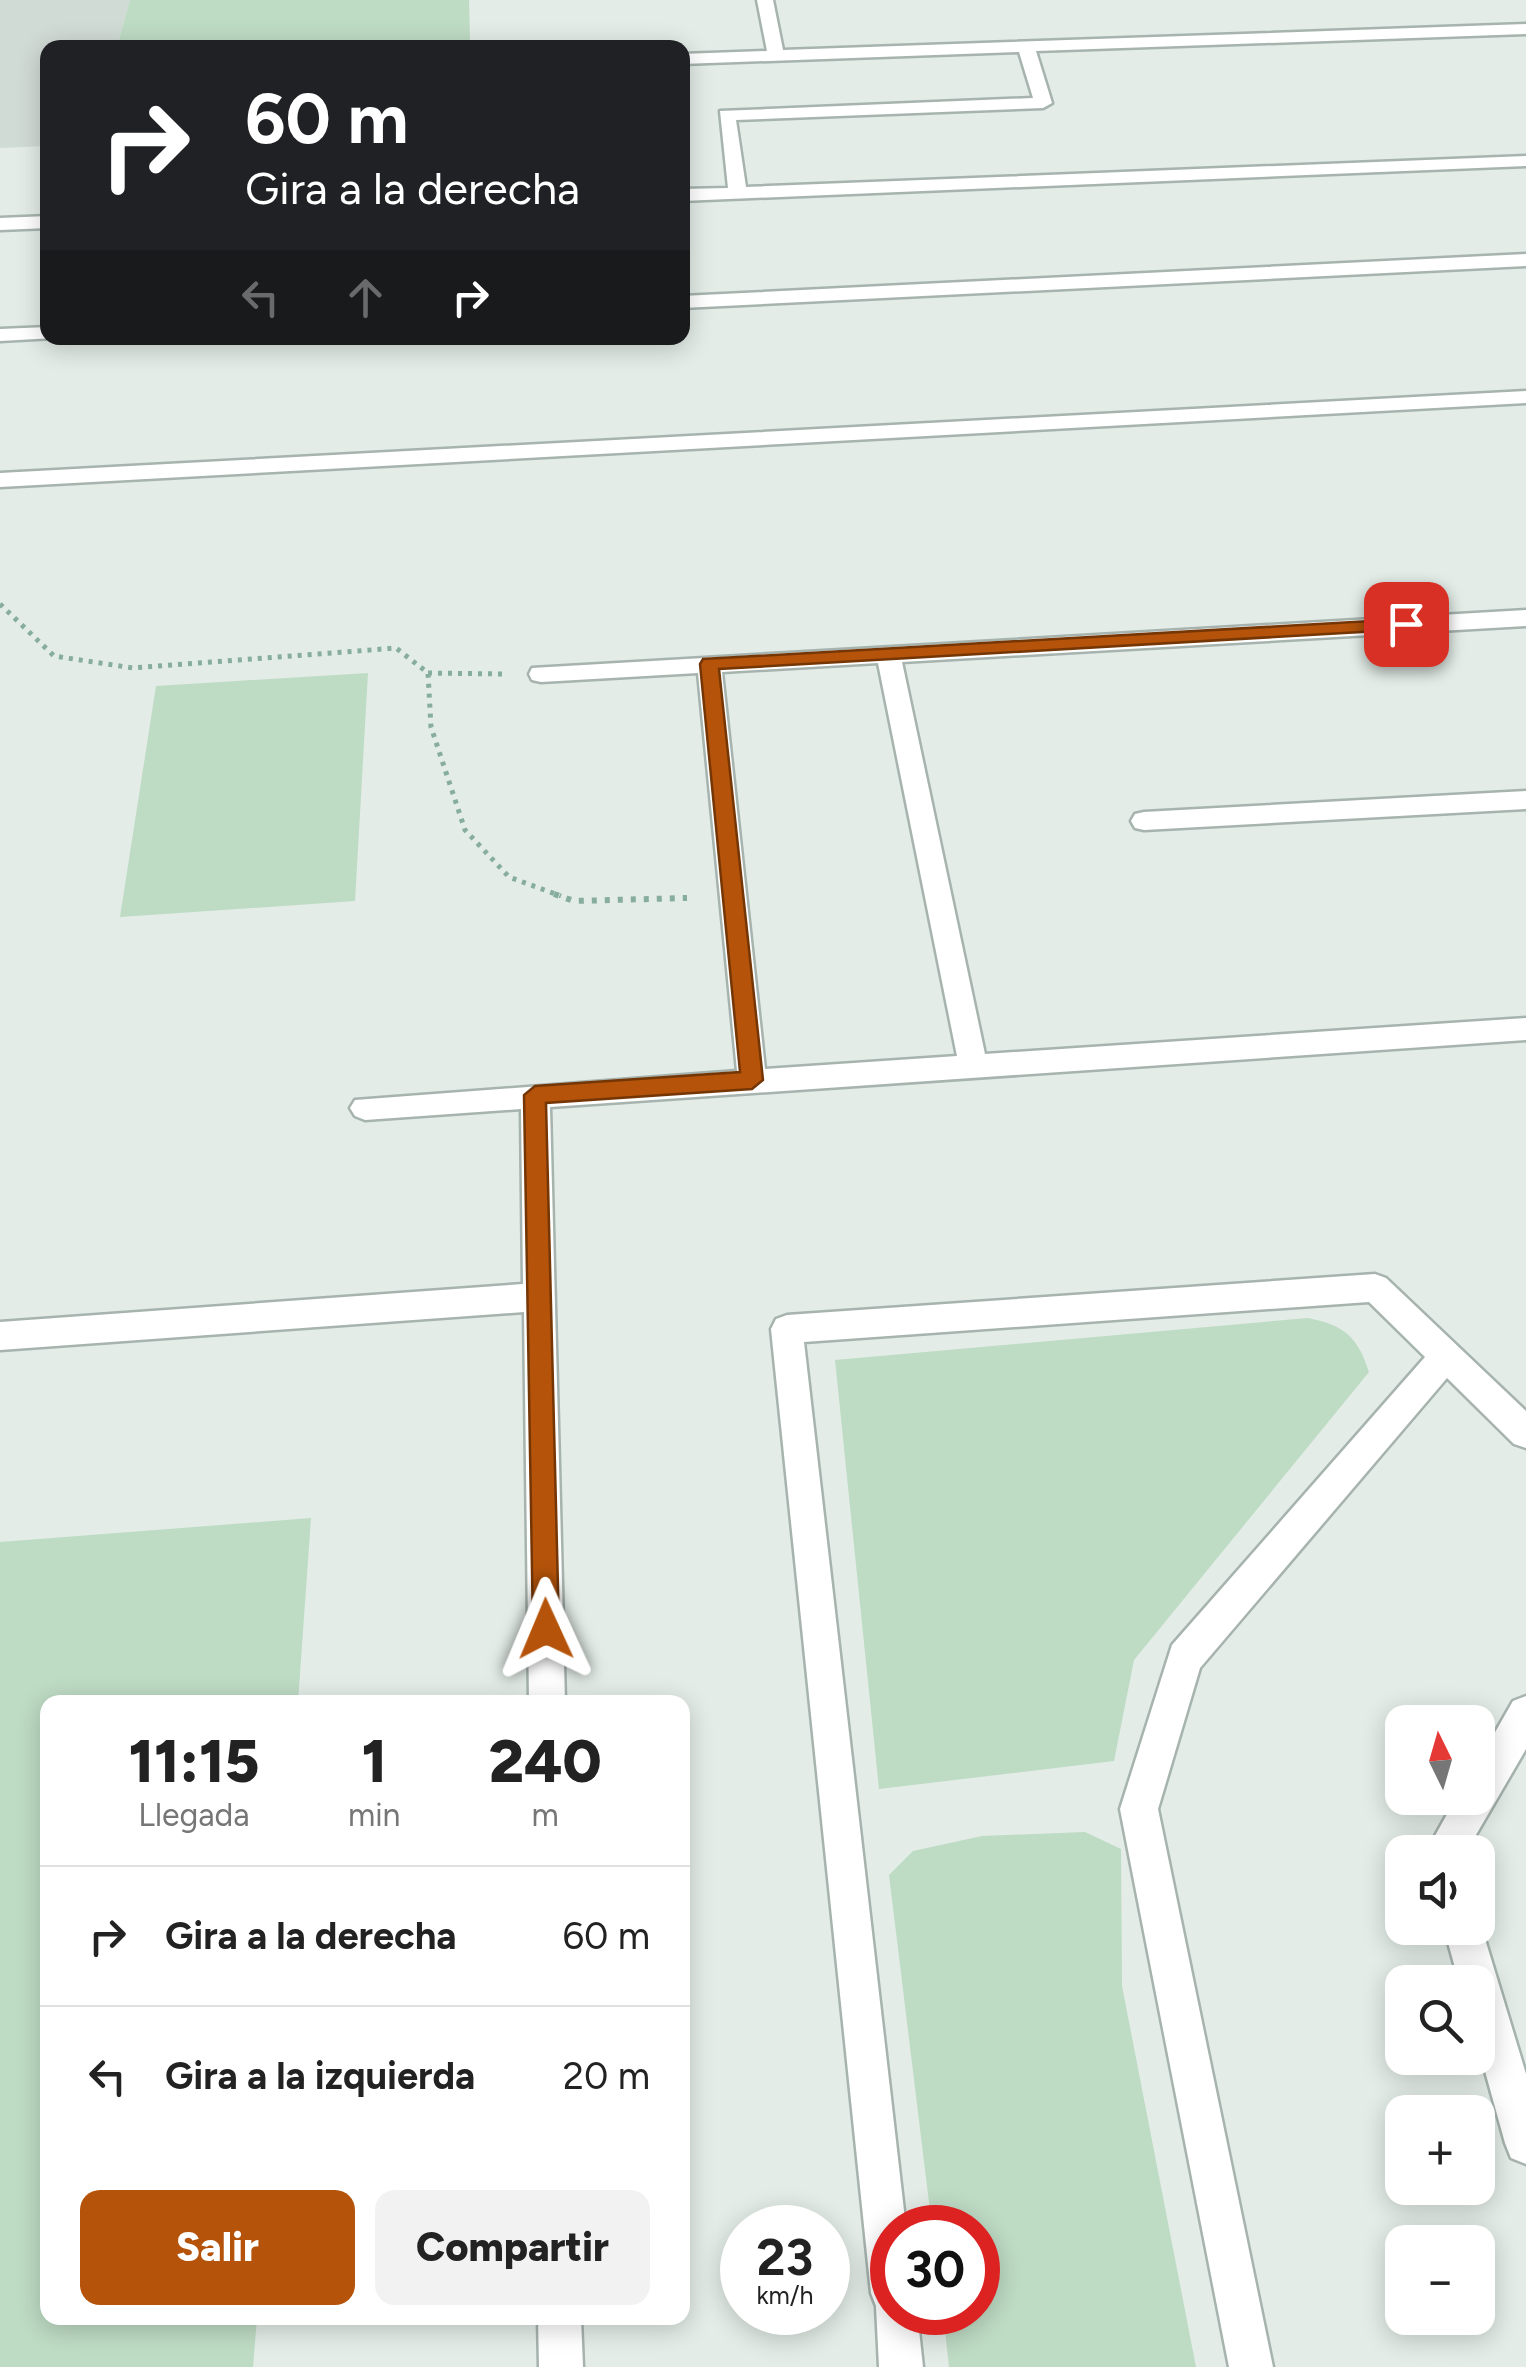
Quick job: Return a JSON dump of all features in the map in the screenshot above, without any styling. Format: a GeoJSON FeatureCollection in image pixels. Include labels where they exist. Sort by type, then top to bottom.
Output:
{"type":"FeatureCollection","features":[{"type":"Feature","properties":{"kind":"street"},"geometry":{"type":"LineString","coordinates":[[765,0],[776,56]]}},
{"type":"Feature","properties":{"kind":"street"},"geometry":{"type":"LineString","coordinates":[[690,60],[1526,29]]}},
{"type":"Feature","properties":{"kind":"street"},"geometry":{"type":"LineString","coordinates":[[738,192],[726,115],[1043,104],[1026,47]]}},
{"type":"Feature","properties":{"kind":"street"},"geometry":{"type":"LineString","coordinates":[[690,194],[1526,161]]}},
{"type":"Feature","properties":{"kind":"street"},"geometry":{"type":"LineString","coordinates":[[0,224],[40,222]]}},
{"type":"Feature","properties":{"kind":"street"},"geometry":{"type":"LineString","coordinates":[[690,302],[1526,260]]}},
{"type":"Feature","properties":{"kind":"street"},"geometry":{"type":"LineString","coordinates":[[0,336],[40,334]]}},
{"type":"Feature","properties":{"kind":"street"},"geometry":{"type":"LineString","coordinates":[[0,480],[1526,397]]}},
{"type":"Feature","properties":{"kind":"street"},"geometry":{"type":"LineString","coordinates":[[541,674],[1526,618]]}},
{"type":"Feature","properties":{"kind":"street"},"geometry":{"type":"LineString","coordinates":[[888,652],[974,1066]]}},
{"type":"Feature","properties":{"kind":"street"},"geometry":{"type":"LineString","coordinates":[[709,664],[752,1080]]}},
{"type":"Feature","properties":{"kind":"street"},"geometry":{"type":"LineString","coordinates":[[1144,821],[1526,800]]}},
{"type":"Feature","properties":{"kind":"street"},"geometry":{"type":"LineString","coordinates":[[365,1108],[1526,1029]]}},
{"type":"Feature","properties":{"kind":"street"},"geometry":{"type":"LineString","coordinates":[[535,1095],[548,1695]]}},
{"type":"Feature","properties":{"kind":"street"},"geometry":{"type":"LineString","coordinates":[[883,2205],[787,1329],[1374,1288],[1526,1432]]}},
{"type":"Feature","properties":{"kind":"street"},"geometry":{"type":"LineString","coordinates":[[0,1336],[540,1297]]}},
{"type":"Feature","properties":{"kind":"street"},"geometry":{"type":"LineString","coordinates":[[1252,2367],[1140,1810],[1186,1658],[1446,1356]]}},
{"type":"Feature","properties":{"kind":"street"},"geometry":{"type":"LineString","coordinates":[[1495,1768],[1526,1714]]}},
{"type":"Feature","properties":{"kind":"street"},"geometry":{"type":"LineString","coordinates":[[1468,1945],[1526,2143]]}},
{"type":"Feature","properties":{"kind":"street"},"geometry":{"type":"LineString","coordinates":[[560,2325],[561,2367]]}},
{"type":"Feature","properties":{"kind":"street"},"geometry":{"type":"LineString","coordinates":[[898,2335],[901,2367]]}},
{"type":"Feature","properties":{"kind":"path"},"geometry":{"type":"LineString","coordinates":[[0,604],[54,656],[133,668],[396,648],[428,673],[541,674]]}},
{"type":"Feature","properties":{"kind":"path"},"geometry":{"type":"LineString","coordinates":[[428,673],[431,727],[465,830],[509,877],[574,902],[733,895]]}},
{"type":"Feature","properties":{"kind":"shaded area"},"geometry":{"type":"Polygon","coordinates":[[[0,0],[130,0],[119,40],[40,40],[40,146],[0,148],[0,0]]]}},
{"type":"Feature","properties":{"kind":"green space"},"geometry":{"type":"Polygon","coordinates":[[[130,0],[469,0],[470,40],[119,40],[130,0]]]}},
{"type":"Feature","properties":{"kind":"green space"},"geometry":{"type":"Polygon","coordinates":[[[368,673],[355,901],[120,917],[156,686],[368,673]]]}},
{"type":"Feature","properties":{"kind":"green space"},"geometry":{"type":"Polygon","coordinates":[[[1308,1318],[1348,1334],[1369,1372],[1134,1660],[1114,1761],[879,1789],[835,1360],[1308,1318]]]}},
{"type":"Feature","properties":{"kind":"green space"},"geometry":{"type":"Polygon","coordinates":[[[311,1518],[298,1695],[40,1695],[40,2325],[256,2325],[253,2367],[0,2367],[0,1542],[311,1518]]]}},
{"type":"Feature","properties":{"kind":"green space"},"geometry":{"type":"Polygon","coordinates":[[[1085,1832],[1121,1849],[1122,1986],[1196,2367],[949,2367],[945,2335],[1000,2335],[1000,2205],[929,2205],[889,1875],[913,1851],[982,1836],[1085,1832]]]}},
{"type":"Feature","properties":{"kind":"route"},"geometry":{"type":"LineString","coordinates":[[546,1629],[535,1095],[752,1080],[709,664],[1406,624]]}}]}
